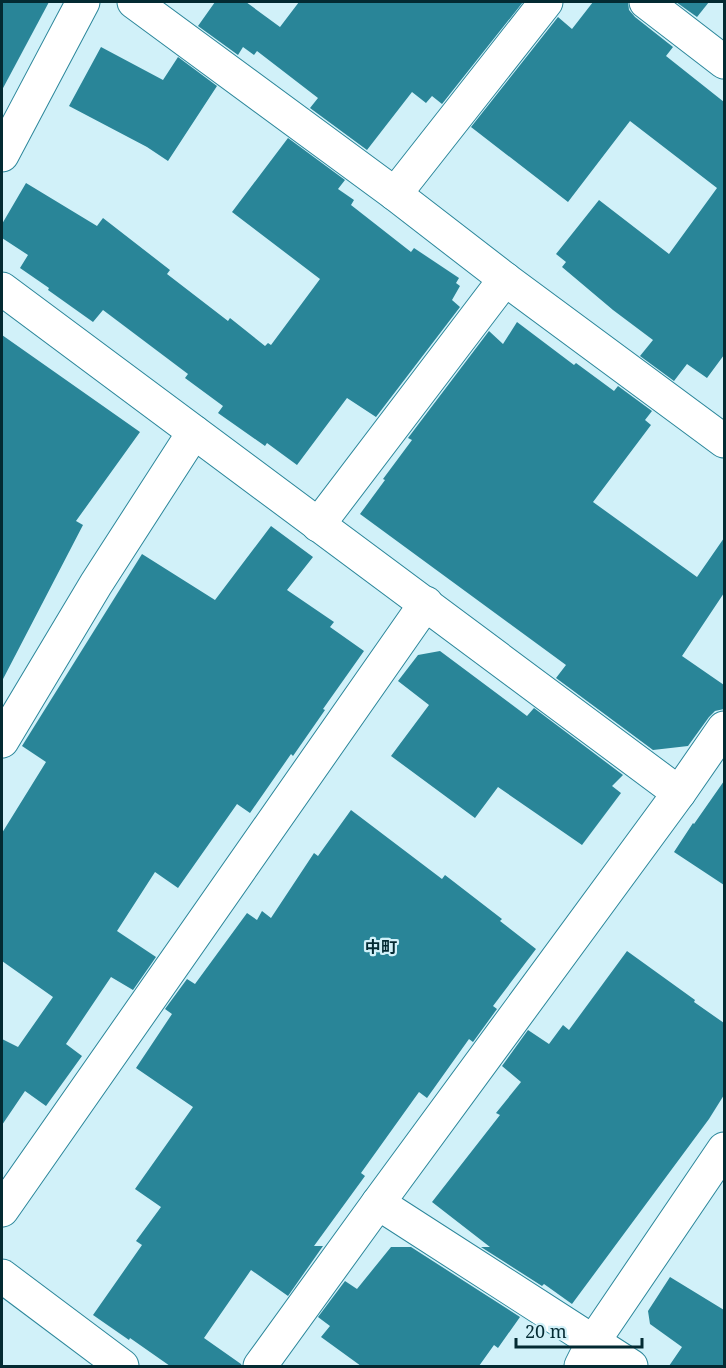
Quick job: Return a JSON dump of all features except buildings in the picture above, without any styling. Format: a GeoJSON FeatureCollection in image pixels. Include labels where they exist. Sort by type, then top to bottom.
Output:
{"type":"FeatureCollection","features":[{"type":"Feature","properties":{"kind":"street"},"geometry":{"type":"LineString","coordinates":[[2,155],[83,2]]}},
{"type":"Feature","properties":{"kind":"street"},"geometry":{"type":"LineString","coordinates":[[134,2],[724,441]]}},
{"type":"Feature","properties":{"kind":"street"},"geometry":{"type":"LineString","coordinates":[[395,194],[546,2]]}},
{"type":"Feature","properties":{"kind":"street"},"geometry":{"type":"LineString","coordinates":[[646,2],[724,62]]}},
{"type":"Feature","properties":{"kind":"street"},"geometry":{"type":"LineString","coordinates":[[318,525],[505,279]]}},
{"type":"Feature","properties":{"kind":"street"},"geometry":{"type":"LineString","coordinates":[[2,288],[679,794]]}},
{"type":"Feature","properties":{"kind":"street"},"geometry":{"type":"LineString","coordinates":[[2,741],[96,584],[194,432]]}},
{"type":"Feature","properties":{"kind":"street"},"geometry":{"type":"LineString","coordinates":[[2,1209],[426,603]]}},
{"type":"Feature","properties":{"kind":"street"},"geometry":{"type":"LineString","coordinates":[[261,1366],[679,794],[724,728]]}},
{"type":"Feature","properties":{"kind":"street"},"geometry":{"type":"LineString","coordinates":[[587,1354],[724,1149]]}},
{"type":"Feature","properties":{"kind":"street"},"geometry":{"type":"LineString","coordinates":[[378,1203],[587,1354],[631,1366]]}},
{"type":"Feature","properties":{"kind":"street"},"geometry":{"type":"LineString","coordinates":[[2,1276],[122,1366]]}},
{"type":"Feature","properties":{"kind":"district","name":"中町"},"geometry":{"type":"Point","coordinates":[381,947]}}]}
